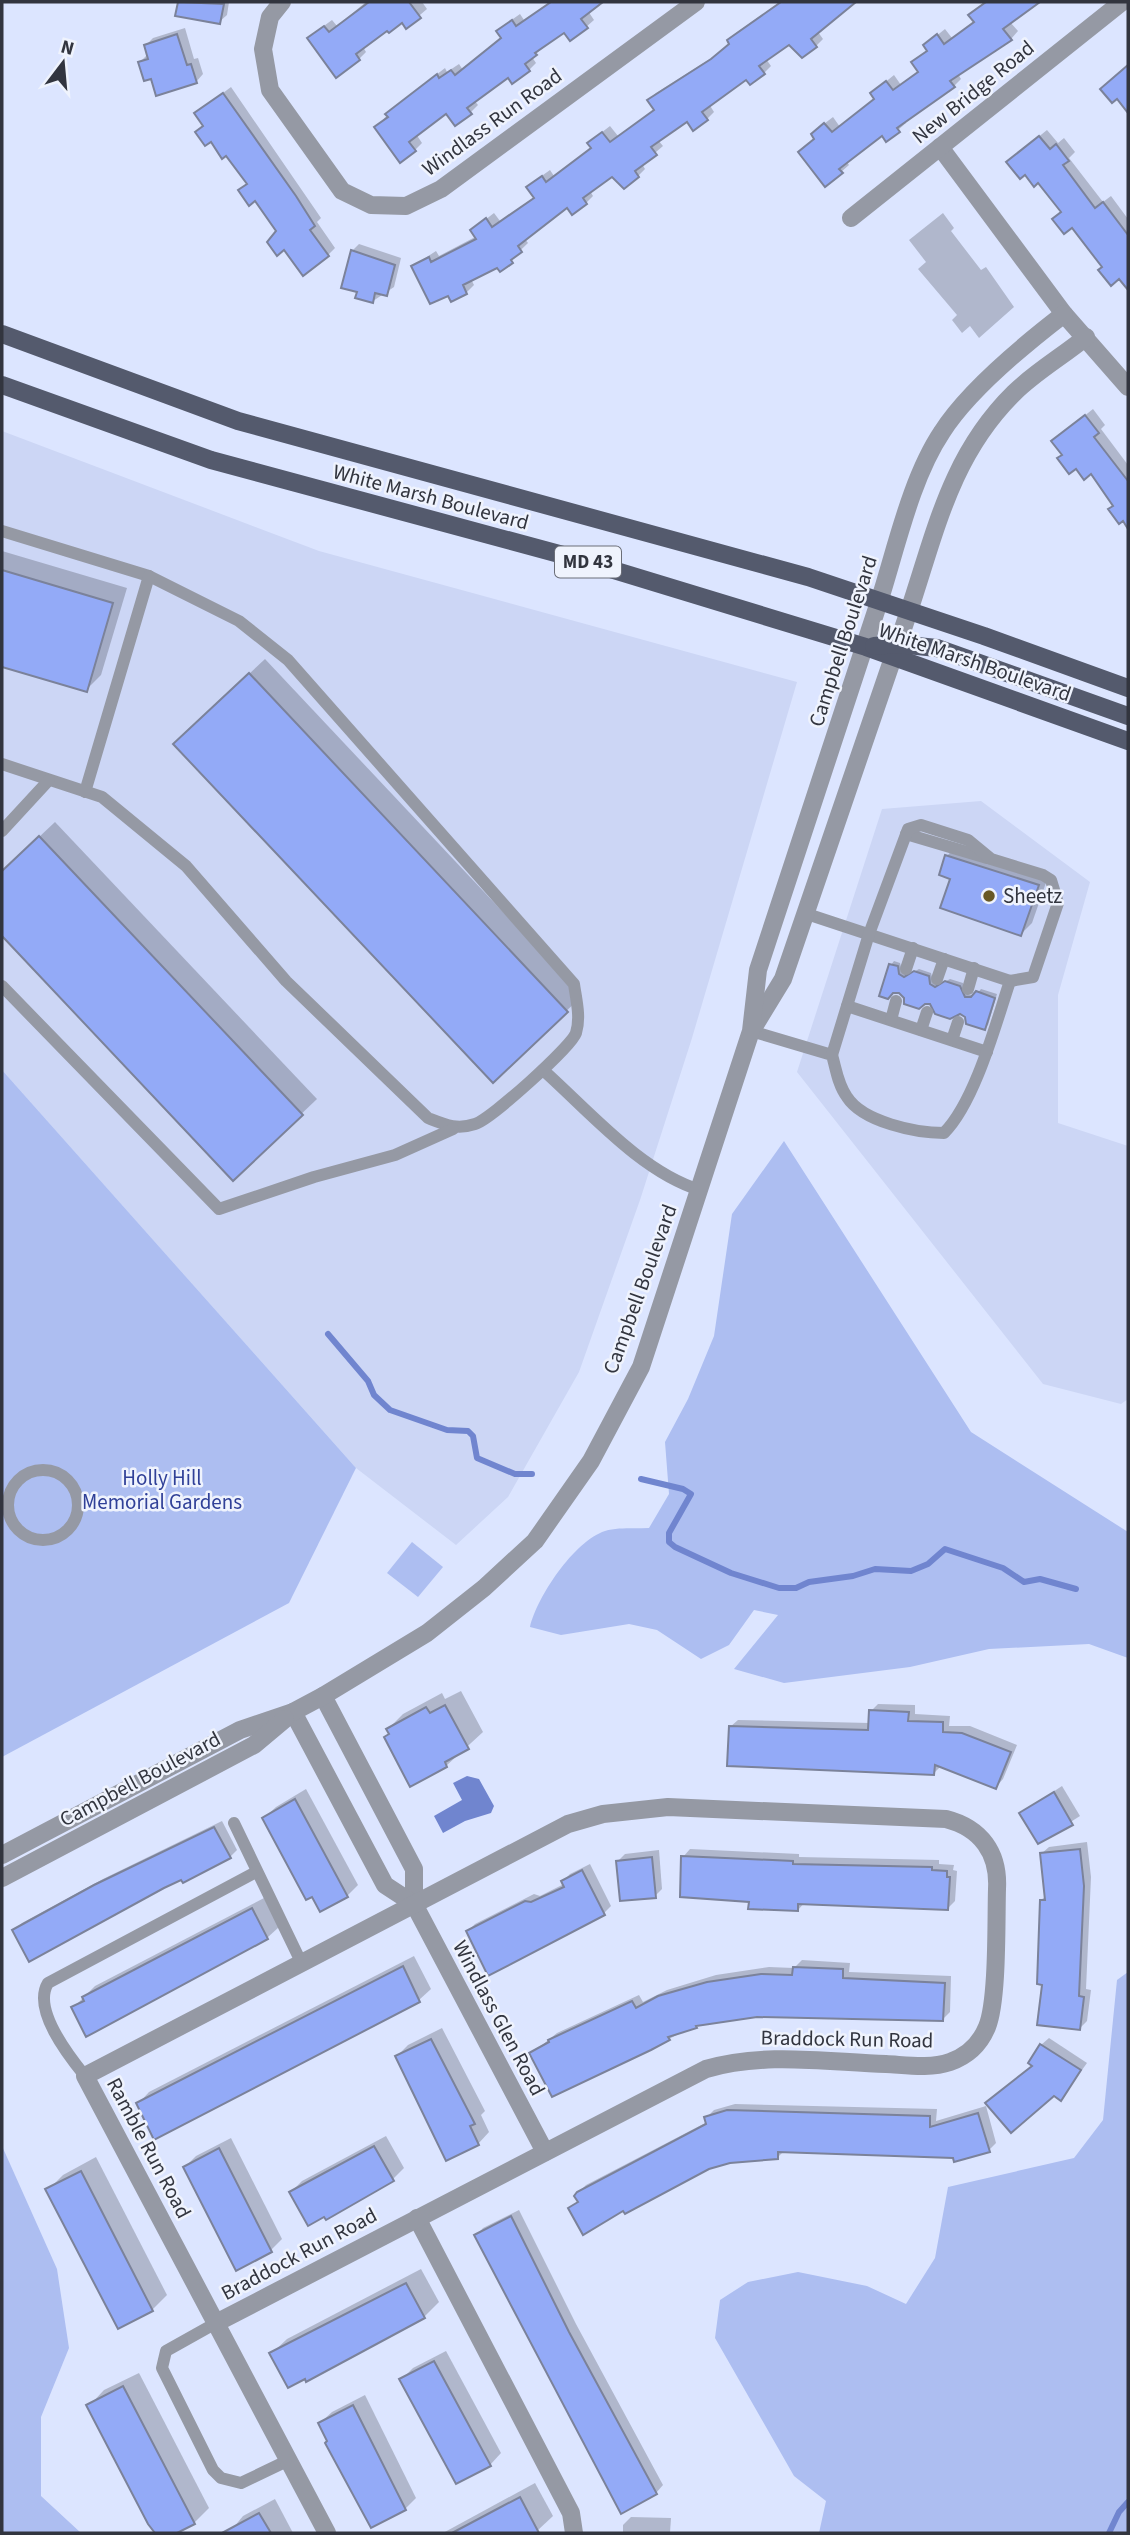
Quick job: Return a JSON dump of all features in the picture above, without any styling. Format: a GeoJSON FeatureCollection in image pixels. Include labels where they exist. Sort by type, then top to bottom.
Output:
{"type":"FeatureCollection","features":[{"type":"Feature","properties":{"kind":"main road","name":"White Marsh Boulevard"},"geometry":{"type":"LineString","coordinates":[[2,334],[237,421],[657,534],[909,611],[1128,688]]}},
{"type":"Feature","properties":{"kind":"main road","name":"White Marsh Boulevard"},"geometry":{"type":"LineString","coordinates":[[2,385],[211,460],[574,558],[866,647]]}},
{"type":"Feature","properties":{"kind":"main road"},"geometry":{"type":"LineString","coordinates":[[866,647],[895,650],[937,648],[1128,716]]}},
{"type":"Feature","properties":{"kind":"main road","name":"White Marsh Boulevard"},"geometry":{"type":"LineString","coordinates":[[895,650],[1128,741]]}},
{"type":"Feature","properties":{"kind":"street","name":"Windlass Run Road"},"geometry":{"type":"LineString","coordinates":[[282,2],[270,17],[263,49],[270,90],[342,191],[371,205],[406,205],[441,189],[696,2]]}},
{"type":"Feature","properties":{"kind":"street","name":"New Bridge Road"},"geometry":{"type":"LineString","coordinates":[[851,218],[1122,2]]}},
{"type":"Feature","properties":{"kind":"street"},"geometry":{"type":"LineString","coordinates":[[940,147],[1064,314],[1128,387]]}},
{"type":"Feature","properties":{"kind":"street","name":"Campbell Boulevard"},"geometry":{"type":"LineString","coordinates":[[2,1855],[240,1730],[293,1712],[426,1633],[484,1588],[535,1541],[591,1461],[640,1367],[700,1190],[751,1031],[758,970],[919,481],[940,434],[961,406],[1064,314]]}},
{"type":"Feature","properties":{"kind":"street","name":"Campbell Boulevard"},"geometry":{"type":"LineString","coordinates":[[751,1031],[783,979],[807,914],[959,464],[976,437],[1015,392],[1086,337]]}},
{"type":"Feature","properties":{"kind":"street","name":"Windlass Glen Road"},"geometry":{"type":"LineString","coordinates":[[323,1696],[414,1869],[414,1905],[545,2152]]}},
{"type":"Feature","properties":{"kind":"street","name":"Campbell Boulevard"},"geometry":{"type":"LineString","coordinates":[[2,1878],[254,1745],[293,1712]]}},
{"type":"Feature","properties":{"kind":"street","name":"Windlass Glen Road"},"geometry":{"type":"LineString","coordinates":[[293,1712],[384,1885],[414,1905]]}},
{"type":"Feature","properties":{"kind":"street","name":"Braddock Run Road"},"geometry":{"type":"LineString","coordinates":[[216,2323],[688,2077],[724,2064],[764,2060],[931,2066],[964,2056],[982,2037],[991,2012],[998,1879],[992,1853],[974,1830],[946,1819],[639,1808],[568,1824],[414,1905]]}},
{"type":"Feature","properties":{"kind":"street","name":"Ramble Run Road"},"geometry":{"type":"LineString","coordinates":[[327,2533],[85,2076],[414,1905]]}},
{"type":"Feature","properties":{"kind":"street"},"geometry":{"type":"LineString","coordinates":[[416,2218],[571,2513],[574,2533]]}},
{"type":"Feature","properties":{"kind":"lane"},"geometry":{"type":"LineString","coordinates":[[2,531],[149,576],[239,621],[288,660],[574,984],[578,1010],[576,1035],[543,1070],[478,1124],[453,1129],[395,1156],[314,1177],[219,1209],[2,986]]}},
{"type":"Feature","properties":{"kind":"lane"},"geometry":{"type":"LineString","coordinates":[[85,792],[149,576]]}},
{"type":"Feature","properties":{"kind":"lane"},"geometry":{"type":"LineString","coordinates":[[2,764],[102,797],[186,866],[286,981],[364,1058],[428,1118],[453,1129]]}},
{"type":"Feature","properties":{"kind":"lane"},"geometry":{"type":"LineString","coordinates":[[2,831],[49,780]]}},
{"type":"Feature","properties":{"kind":"lane"},"geometry":{"type":"LineString","coordinates":[[807,914],[869,934],[913,948],[944,959],[974,968],[1010,981],[1033,977],[1058,903],[1057,891],[1044,874],[991,859],[968,840],[921,825],[908,829],[903,838],[869,934],[832,1055],[847,1098],[860,1110],[927,1133],[944,1133],[954,1123],[987,1052],[1010,981]]}},
{"type":"Feature","properties":{"kind":"lane"},"geometry":{"type":"LineString","coordinates":[[906,969],[913,948]]}},
{"type":"Feature","properties":{"kind":"lane"},"geometry":{"type":"LineString","coordinates":[[937,979],[944,959]]}},
{"type":"Feature","properties":{"kind":"lane"},"geometry":{"type":"LineString","coordinates":[[968,989],[974,968]]}},
{"type":"Feature","properties":{"kind":"lane"},"geometry":{"type":"LineString","coordinates":[[891,1020],[896,1001]]}},
{"type":"Feature","properties":{"kind":"lane"},"geometry":{"type":"LineString","coordinates":[[847,1006],[987,1052]]}},
{"type":"Feature","properties":{"kind":"lane"},"geometry":{"type":"LineString","coordinates":[[921,1030],[927,1012]]}},
{"type":"Feature","properties":{"kind":"lane"},"geometry":{"type":"LineString","coordinates":[[952,1040],[958,1021]]}},
{"type":"Feature","properties":{"kind":"lane"},"geometry":{"type":"LineString","coordinates":[[751,1031],[832,1055]]}},
{"type":"Feature","properties":{"kind":"lane"},"geometry":{"type":"LineString","coordinates":[[543,1070],[651,1166],[678,1183],[700,1190]]}},
{"type":"Feature","properties":{"kind":"lane"},"geometry":{"type":"LineString","coordinates":[[37,1470],[48,1470],[60,1473],[71,1482],[79,1507],[77,1516],[67,1531],[51,1540],[39,1540],[18,1530],[5,1503],[20,1479],[37,1470]]}},
{"type":"Feature","properties":{"kind":"lane"},"geometry":{"type":"LineString","coordinates":[[234,1823],[302,1964]]}},
{"type":"Feature","properties":{"kind":"lane"},"geometry":{"type":"LineString","coordinates":[[85,2076],[43,2009],[42,1996],[48,1983],[256,1872]]}},
{"type":"Feature","properties":{"kind":"lane"},"geometry":{"type":"LineString","coordinates":[[216,2323],[166,2351],[162,2368],[213,2470],[231,2483],[241,2483],[289,2460]]}},
{"type":"Feature","properties":{"kind":"shaded area"},"geometry":{"type":"Polygon","coordinates":[[[2,431],[319,551],[797,682],[692,1038],[640,1200],[579,1372],[508,1497],[456,1545],[356,1468],[2,1070],[2,431]]]}},
{"type":"Feature","properties":{"kind":"shaded area"},"geometry":{"type":"Polygon","coordinates":[[[981,801],[1090,882],[1058,995],[1058,1123],[1128,1146],[1128,1399],[1121,1404],[1043,1384],[797,1072],[882,809],[981,801]]]}},
{"type":"Feature","properties":{"kind":"shaded area"},"geometry":{"type":"Polygon","coordinates":[[[467,1776],[479,1779],[494,1806],[491,1813],[465,1821],[443,1833],[434,1816],[462,1800],[453,1783],[467,1776]]]}},
{"type":"Feature","properties":{"kind":"green space","name":"Holly Hill Memorial Gardens"},"geometry":{"type":"Polygon","coordinates":[[[2,1070],[356,1468],[289,1603],[2,1757],[2,1070]]]}},
{"type":"Feature","properties":{"kind":"green space"},"geometry":{"type":"Polygon","coordinates":[[[784,1141],[971,1432],[1128,1532],[1128,1658],[1089,1644],[989,1649],[910,1667],[784,1683],[734,1669],[778,1615],[754,1610],[729,1645],[701,1659],[657,1630],[629,1624],[561,1635],[530,1627],[549,1586],[581,1546],[605,1531],[649,1528],[669,1494],[665,1442],[688,1399],[714,1336],[732,1214],[784,1141]]]}},
{"type":"Feature","properties":{"kind":"green space"},"geometry":{"type":"Polygon","coordinates":[[[412,1542],[443,1567],[418,1597],[387,1573],[412,1542]]]}},
{"type":"Feature","properties":{"kind":"green space"},"geometry":{"type":"Polygon","coordinates":[[[1128,1972],[1128,2533],[819,2533],[826,2501],[794,2476],[715,2338],[720,2300],[748,2282],[798,2272],[867,2286],[906,2304],[935,2258],[948,2187],[1074,2158],[1103,2120],[1117,1980],[1128,1972]]]}},
{"type":"Feature","properties":{"kind":"green space"},"geometry":{"type":"Polygon","coordinates":[[[2,2146],[57,2269],[69,2348],[41,2417],[41,2496],[81,2533],[2,2533],[2,2146]]]}},
{"type":"Feature","properties":{"kind":"building"},"geometry":{"type":"Polygon","coordinates":[[[178,2],[224,4],[220,24],[175,16],[178,2]]]}},
{"type":"Feature","properties":{"kind":"building"},"geometry":{"type":"Polygon","coordinates":[[[369,2],[409,2],[421,18],[406,29],[402,23],[389,33],[387,31],[356,54],[360,60],[336,78],[307,38],[324,26],[329,32],[369,2]]]}},
{"type":"Feature","properties":{"kind":"building"},"geometry":{"type":"Polygon","coordinates":[[[551,2],[603,2],[581,19],[588,28],[570,41],[564,33],[535,53],[537,55],[525,64],[530,71],[512,84],[508,78],[467,108],[472,114],[455,126],[446,114],[409,142],[416,151],[400,163],[374,127],[388,117],[385,114],[437,74],[439,78],[451,70],[455,75],[501,38],[496,31],[512,20],[516,26],[551,2]]]}},
{"type":"Feature","properties":{"kind":"building"},"geometry":{"type":"Polygon","coordinates":[[[781,2],[856,2],[811,39],[817,47],[802,58],[789,45],[759,66],[765,74],[750,85],[746,80],[702,112],[708,120],[693,131],[687,122],[651,147],[657,155],[635,171],[639,177],[624,189],[612,177],[583,198],[587,204],[572,215],[567,208],[518,246],[522,252],[511,260],[513,263],[500,272],[497,268],[463,285],[467,294],[451,302],[448,296],[430,304],[411,266],[429,257],[431,262],[476,239],[470,230],[486,218],[492,227],[534,198],[526,187],[542,176],[546,182],[591,148],[587,143],[602,132],[610,142],[654,110],[647,100],[711,59],[729,44],[727,40],[781,2]]]}},
{"type":"Feature","properties":{"kind":"building"},"geometry":{"type":"Polygon","coordinates":[[[986,2],[1040,2],[1003,29],[1012,40],[950,81],[955,87],[897,128],[900,132],[886,142],[882,136],[839,169],[843,173],[825,187],[798,152],[814,139],[811,134],[824,123],[832,132],[874,99],[870,93],[886,81],[893,90],[918,72],[911,62],[927,51],[923,45],[937,34],[944,44],[974,22],[968,15],[986,2]]]}},
{"type":"Feature","properties":{"kind":"building"},"geometry":{"type":"Polygon","coordinates":[[[177,34],[187,65],[191,64],[197,83],[156,96],[151,79],[144,81],[138,62],[148,59],[144,45],[177,34]]]}},
{"type":"Feature","properties":{"kind":"building"},"geometry":{"type":"Polygon","coordinates":[[[1128,65],[1128,113],[1117,99],[1112,103],[1100,89],[1128,65]]]}},
{"type":"Feature","properties":{"kind":"building"},"geometry":{"type":"Polygon","coordinates":[[[223,93],[296,196],[315,226],[310,230],[329,256],[303,276],[284,250],[277,256],[267,242],[276,231],[255,201],[249,206],[238,190],[247,184],[226,156],[222,159],[211,142],[205,146],[195,132],[203,126],[194,113],[223,93]]]}},
{"type":"Feature","properties":{"kind":"building"},"geometry":{"type":"Polygon","coordinates":[[[1039,136],[1050,149],[1056,144],[1069,161],[1063,165],[1095,208],[1103,202],[1128,235],[1128,290],[1119,279],[1111,286],[1098,270],[1102,267],[1072,228],[1064,234],[1052,219],[1061,212],[1038,183],[1034,187],[1025,175],[1020,179],[1006,162],[1039,136]]]}},
{"type":"Feature","properties":{"kind":"building"},"geometry":{"type":"Polygon","coordinates":[[[351,250],[395,265],[387,296],[375,293],[373,303],[355,298],[357,292],[341,288],[351,250]]]}},
{"type":"Feature","properties":{"kind":"building"},"geometry":{"type":"Polygon","coordinates":[[[1085,415],[1099,433],[1094,437],[1128,481],[1128,529],[1123,521],[1119,524],[1108,509],[1113,506],[1091,474],[1084,480],[1076,469],[1069,474],[1057,458],[1062,455],[1051,441],[1085,415]]]}},
{"type":"Feature","properties":{"kind":"building"},"geometry":{"type":"Polygon","coordinates":[[[2,570],[113,603],[87,692],[2,667],[2,570]]]}},
{"type":"Feature","properties":{"kind":"building"},"geometry":{"type":"Polygon","coordinates":[[[249,673],[568,1012],[493,1083],[173,744],[249,673]]]}},
{"type":"Feature","properties":{"kind":"building"},"geometry":{"type":"Polygon","coordinates":[[[39,836],[303,1115],[233,1181],[2,936],[2,871],[39,836]]]}},
{"type":"Feature","properties":{"kind":"building","name":"Sheetz"},"geometry":{"type":"Polygon","coordinates":[[[945,855],[1039,885],[1021,936],[940,908],[950,879],[939,875],[945,855]]]}},
{"type":"Feature","properties":{"kind":"building"},"geometry":{"type":"Polygon","coordinates":[[[889,964],[898,966],[899,974],[904,977],[914,971],[929,976],[930,984],[935,987],[945,981],[960,986],[965,997],[971,997],[976,991],[995,998],[985,1030],[966,1024],[965,1017],[960,1014],[950,1019],[935,1014],[930,1004],[919,1009],[904,1004],[904,998],[899,993],[893,993],[888,999],[879,996],[889,964]]]}},
{"type":"Feature","properties":{"kind":"building"},"geometry":{"type":"Polygon","coordinates":[[[445,1705],[469,1749],[445,1762],[447,1767],[410,1787],[384,1737],[389,1734],[386,1729],[426,1707],[430,1713],[445,1705]]]}},
{"type":"Feature","properties":{"kind":"building"},"geometry":{"type":"Polygon","coordinates":[[[869,1710],[909,1712],[908,1721],[943,1722],[943,1732],[962,1733],[1011,1752],[996,1789],[935,1765],[934,1775],[727,1766],[729,1726],[868,1730],[869,1710]]]}},
{"type":"Feature","properties":{"kind":"building"},"geometry":{"type":"Polygon","coordinates":[[[1054,1792],[1073,1825],[1038,1844],[1019,1813],[1054,1792]]]}},
{"type":"Feature","properties":{"kind":"building"},"geometry":{"type":"Polygon","coordinates":[[[295,1799],[348,1897],[320,1912],[312,1897],[306,1900],[262,1818],[295,1799]]]}},
{"type":"Feature","properties":{"kind":"building"},"geometry":{"type":"Polygon","coordinates":[[[214,1827],[231,1858],[183,1883],[181,1880],[164,1888],[29,1962],[12,1930],[94,1885],[214,1827]]]}},
{"type":"Feature","properties":{"kind":"building"},"geometry":{"type":"Polygon","coordinates":[[[1080,1849],[1084,1886],[1079,1996],[1084,1997],[1080,2030],[1037,2025],[1042,1985],[1037,1984],[1040,1900],[1045,1900],[1040,1853],[1080,1849]]]}},
{"type":"Feature","properties":{"kind":"building"},"geometry":{"type":"Polygon","coordinates":[[[681,1856],[793,1861],[793,1864],[932,1867],[932,1870],[947,1871],[947,1877],[950,1877],[948,1910],[798,1904],[798,1911],[748,1909],[749,1902],[680,1897],[681,1856]]]}},
{"type":"Feature","properties":{"kind":"building"},"geometry":{"type":"Polygon","coordinates":[[[652,1857],[656,1898],[620,1901],[616,1861],[652,1857]]]}},
{"type":"Feature","properties":{"kind":"building"},"geometry":{"type":"Polygon","coordinates":[[[582,1870],[605,1915],[488,1976],[466,1931],[525,1901],[531,1902],[564,1887],[561,1881],[582,1870]]]}},
{"type":"Feature","properties":{"kind":"building"},"geometry":{"type":"Polygon","coordinates":[[[252,1908],[268,1939],[86,2037],[71,2007],[84,2001],[82,1997],[252,1908]]]}},
{"type":"Feature","properties":{"kind":"building"},"geometry":{"type":"Polygon","coordinates":[[[403,1966],[420,2002],[154,2140],[136,2103],[403,1966]]]}},
{"type":"Feature","properties":{"kind":"building"},"geometry":{"type":"Polygon","coordinates":[[[793,1967],[843,1969],[843,1978],[945,1983],[943,2021],[757,2017],[696,2026],[697,2028],[668,2037],[670,2040],[651,2050],[552,2097],[529,2053],[549,2042],[548,2040],[632,2001],[636,2008],[658,1996],[707,1982],[761,1974],[792,1975],[793,1967]]]}},
{"type":"Feature","properties":{"kind":"building"},"geometry":{"type":"Polygon","coordinates":[[[431,2039],[475,2124],[470,2126],[479,2145],[446,2161],[395,2056],[431,2039]]]}},
{"type":"Feature","properties":{"kind":"building"},"geometry":{"type":"Polygon","coordinates":[[[1040,2044],[1081,2070],[1061,2101],[1054,2096],[1011,2133],[985,2103],[1032,2066],[1028,2063],[1040,2044]]]}},
{"type":"Feature","properties":{"kind":"building"},"geometry":{"type":"Polygon","coordinates":[[[727,2110],[930,2116],[930,2127],[978,2113],[990,2152],[954,2162],[953,2158],[778,2152],[778,2159],[730,2163],[709,2169],[625,2214],[623,2211],[583,2235],[568,2208],[578,2202],[574,2196],[577,2192],[706,2124],[704,2117],[727,2110]]]}},
{"type":"Feature","properties":{"kind":"building"},"geometry":{"type":"Polygon","coordinates":[[[374,2146],[394,2181],[326,2220],[324,2217],[308,2226],[289,2192],[374,2146]]]}},
{"type":"Feature","properties":{"kind":"building"},"geometry":{"type":"Polygon","coordinates":[[[219,2148],[272,2252],[236,2271],[183,2167],[219,2148]]]}},
{"type":"Feature","properties":{"kind":"building"},"geometry":{"type":"Polygon","coordinates":[[[81,2171],[153,2311],[118,2329],[45,2189],[81,2171]]]}},
{"type":"Feature","properties":{"kind":"building"},"geometry":{"type":"Polygon","coordinates":[[[511,2216],[569,2332],[657,2494],[621,2514],[474,2235],[511,2216]]]}},
{"type":"Feature","properties":{"kind":"building"},"geometry":{"type":"Polygon","coordinates":[[[406,2283],[425,2318],[306,2382],[305,2379],[288,2388],[269,2353],[406,2283]]]}},
{"type":"Feature","properties":{"kind":"building"},"geometry":{"type":"Polygon","coordinates":[[[434,2361],[491,2466],[456,2484],[399,2379],[434,2361]]]}},
{"type":"Feature","properties":{"kind":"building"},"geometry":{"type":"Polygon","coordinates":[[[123,2386],[195,2524],[177,2533],[155,2533],[148,2524],[86,2405],[123,2386]]]}},
{"type":"Feature","properties":{"kind":"building"},"geometry":{"type":"Polygon","coordinates":[[[353,2405],[406,2510],[371,2528],[325,2443],[327,2441],[318,2423],[353,2405]]]}},
{"type":"Feature","properties":{"kind":"building"},"geometry":{"type":"Polygon","coordinates":[[[520,2497],[539,2533],[452,2533],[499,2508],[520,2497]]]}},
{"type":"Feature","properties":{"kind":"building"},"geometry":{"type":"Polygon","coordinates":[[[259,2513],[271,2533],[222,2533],[259,2513]]]}},
{"type":"Feature","properties":{"kind":"waterway"},"geometry":{"type":"LineString","coordinates":[[328,1334],[368,1381],[374,1395],[390,1410],[447,1430],[468,1431],[473,1436],[477,1458],[515,1474],[532,1474]]}},
{"type":"Feature","properties":{"kind":"waterway"},"geometry":{"type":"LineString","coordinates":[[641,1479],[683,1489],[691,1494],[669,1533],[669,1542],[675,1547],[731,1573],[779,1588],[796,1588],[809,1582],[853,1576],[875,1569],[911,1571],[928,1564],[945,1549],[1003,1568],[1024,1582],[1040,1579],[1076,1589]]}},
{"type":"Feature","properties":{"kind":"waterway"},"geometry":{"type":"LineString","coordinates":[[1109,2533],[1119,2512],[1128,2502]]}},
{"type":"Feature","properties":{"kind":"place","name":"Sheetz"},"geometry":{"type":"Point","coordinates":[989,896]}}]}
